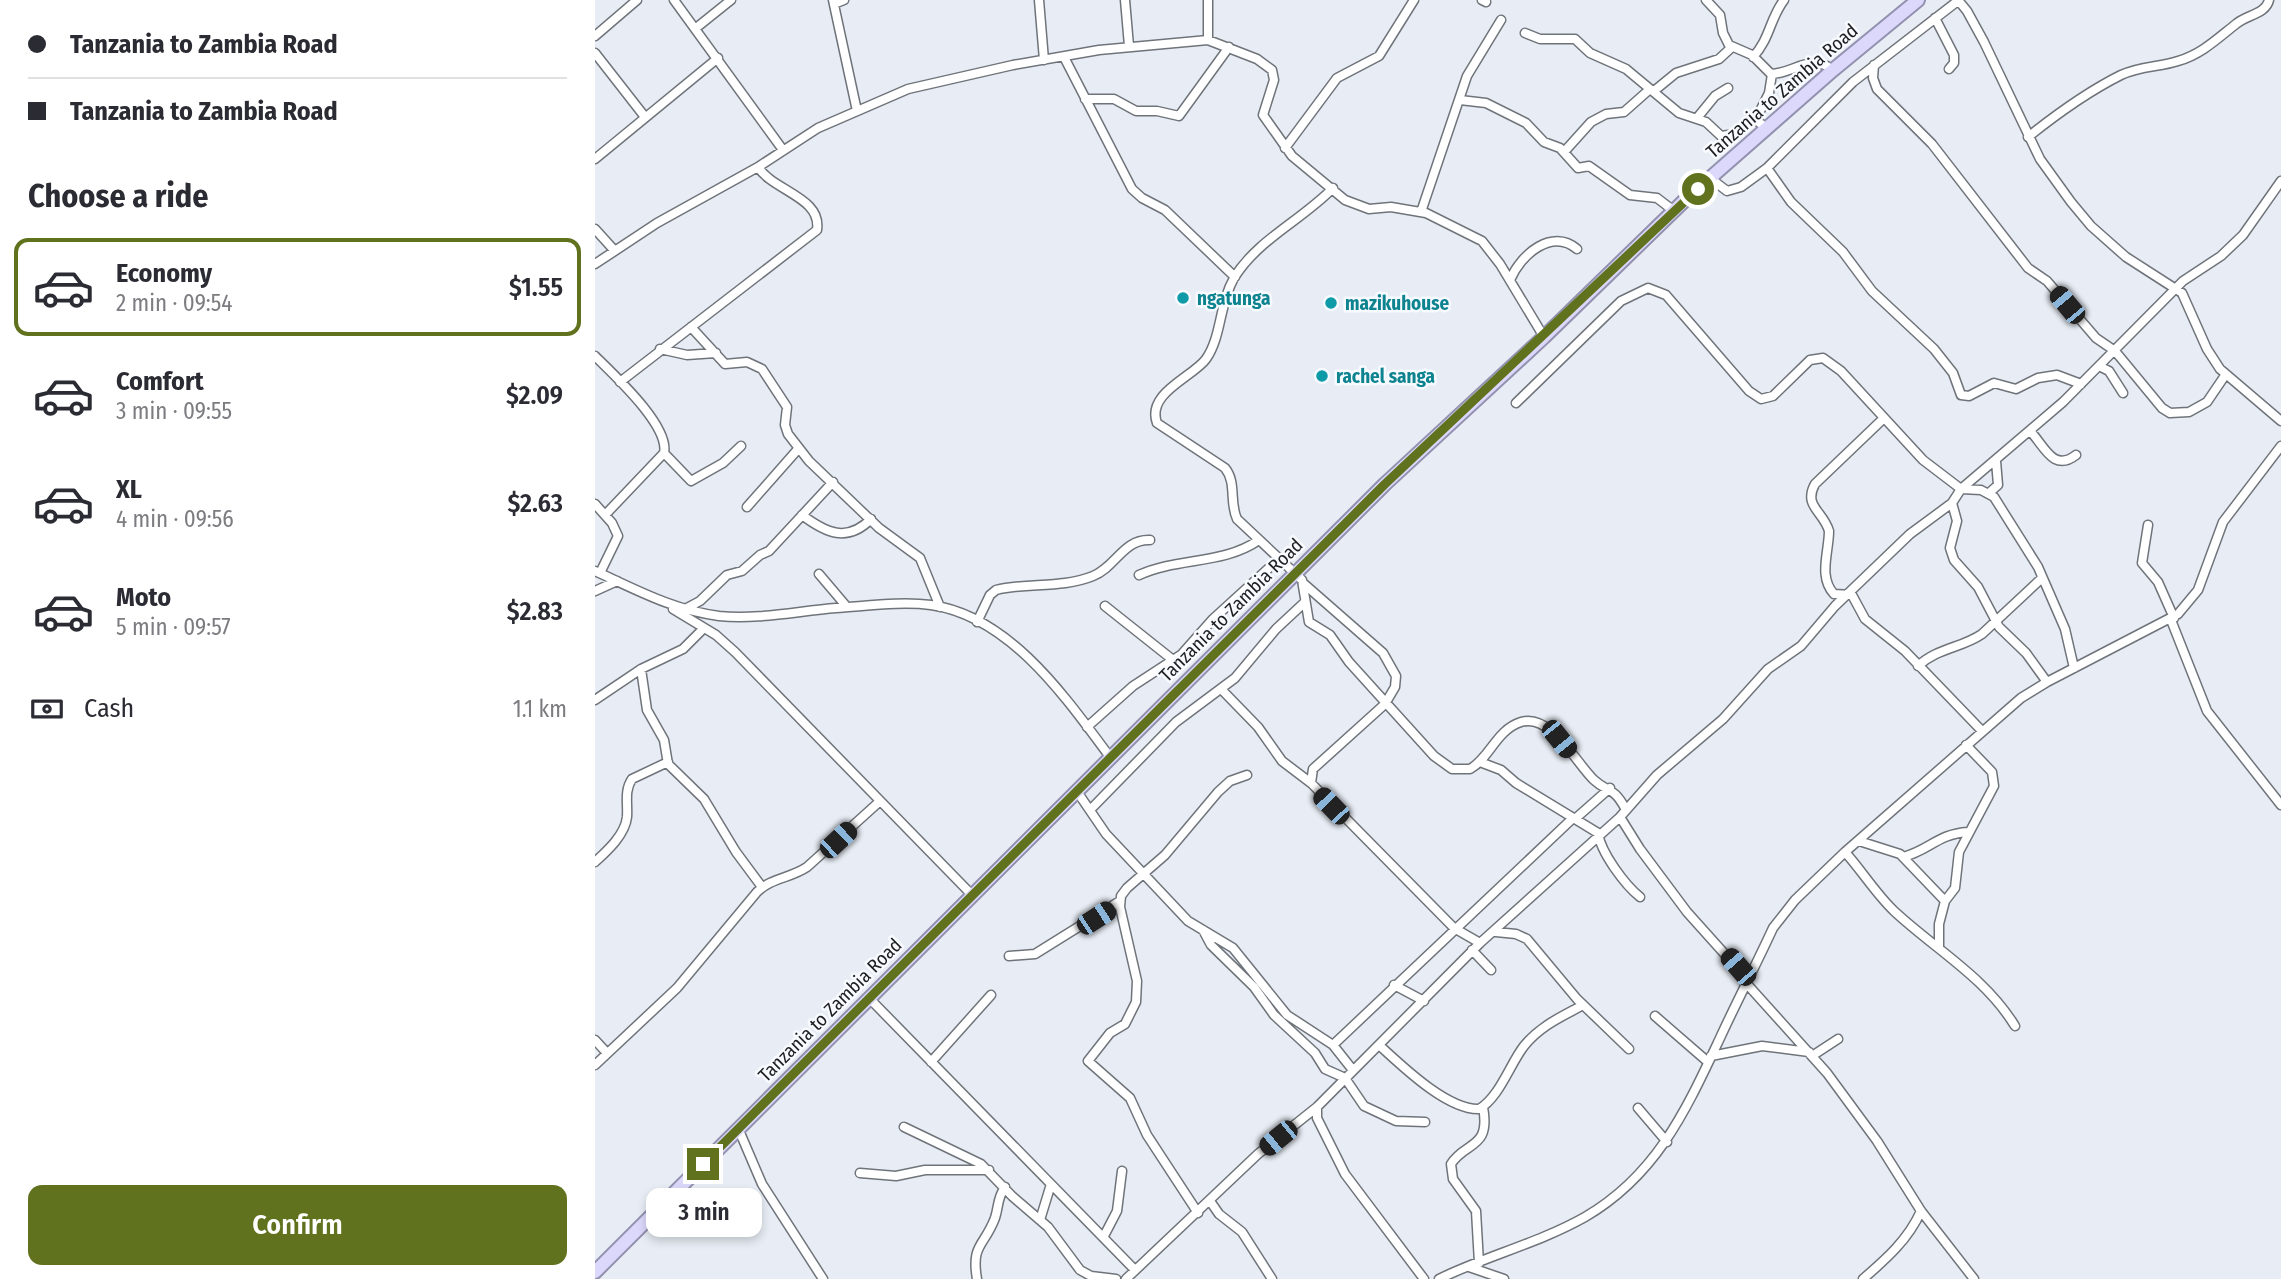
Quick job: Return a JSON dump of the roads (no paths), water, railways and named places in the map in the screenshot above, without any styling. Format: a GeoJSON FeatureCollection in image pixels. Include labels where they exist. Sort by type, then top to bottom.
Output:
{"type":"FeatureCollection","features":[{"type":"Feature","properties":{"kind":"highway","name":"Tanzania to Zambia Road"},"geometry":{"type":"LineString","coordinates":[[595,1272],[1109,757],[1300,578],[1442,429],[1544,337],[1710,178],[1918,0]]}},
{"type":"Feature","properties":{"kind":"street"},"geometry":{"type":"LineString","coordinates":[[595,36],[637,0]]}},
{"type":"Feature","properties":{"kind":"street"},"geometry":{"type":"LineString","coordinates":[[674,0],[783,150]]}},
{"type":"Feature","properties":{"kind":"street"},"geometry":{"type":"LineString","coordinates":[[696,28],[731,0]]}},
{"type":"Feature","properties":{"kind":"street"},"geometry":{"type":"LineString","coordinates":[[844,0],[833,2],[857,110]]}},
{"type":"Feature","properties":{"kind":"street"},"geometry":{"type":"LineString","coordinates":[[1039,0],[1044,60]]}},
{"type":"Feature","properties":{"kind":"street"},"geometry":{"type":"LineString","coordinates":[[1125,0],[1129,46]]}},
{"type":"Feature","properties":{"kind":"street"},"geometry":{"type":"LineString","coordinates":[[1208,0],[1208,40]]}},
{"type":"Feature","properties":{"kind":"street"},"geometry":{"type":"LineString","coordinates":[[1286,148],[1337,78],[1379,56],[1413,0]]}},
{"type":"Feature","properties":{"kind":"street"},"geometry":{"type":"LineString","coordinates":[[1706,0],[1720,15],[1725,38],[1732,47],[1753,57],[1772,74]]}},
{"type":"Feature","properties":{"kind":"street"},"geometry":{"type":"LineString","coordinates":[[1753,57],[1767,40],[1772,19],[1784,0]]}},
{"type":"Feature","properties":{"kind":"street"},"geometry":{"type":"LineString","coordinates":[[1710,178],[1721,189],[1733,190],[1767,168],[1826,107],[1874,65],[1958,0],[1968,10],[2028,138],[2053,178],[2091,226],[2126,257],[2182,293],[2207,349],[2226,374],[2281,421]]}},
{"type":"Feature","properties":{"kind":"street"},"geometry":{"type":"LineString","coordinates":[[2028,138],[2064,108],[2117,77],[2135,69],[2168,64],[2192,56],[2227,34],[2237,23],[2266,7],[2269,0]]}},
{"type":"Feature","properties":{"kind":"street"},"geometry":{"type":"LineString","coordinates":[[1935,18],[1954,55],[1954,63],[1949,69]]}},
{"type":"Feature","properties":{"kind":"street"},"geometry":{"type":"LineString","coordinates":[[1421,212],[1469,71],[1501,20]]}},
{"type":"Feature","properties":{"kind":"street"},"geometry":{"type":"LineString","coordinates":[[1525,33],[1540,39],[1572,38],[1590,53],[1620,65],[1679,113],[1697,118],[1725,137],[1736,134],[1756,119],[1769,93],[1772,74]]}},
{"type":"Feature","properties":{"kind":"street"},"geometry":{"type":"LineString","coordinates":[[595,264],[614,250],[783,150],[857,110],[908,89],[1044,60],[1129,46],[1208,40],[1229,47],[1272,70],[1274,80],[1262,112],[1286,148],[1340,197],[1369,209],[1391,207],[1421,212],[1475,236],[1510,280],[1544,337]]}},
{"type":"Feature","properties":{"kind":"street"},"geometry":{"type":"LineString","coordinates":[[1085,99],[1114,99],[1136,111],[1157,111],[1179,116],[1229,47]]}},
{"type":"Feature","properties":{"kind":"street"},"geometry":{"type":"LineString","coordinates":[[1564,152],[1591,122],[1606,114],[1626,111],[1682,69],[1719,59],[1732,47]]}},
{"type":"Feature","properties":{"kind":"street"},"geometry":{"type":"LineString","coordinates":[[595,53],[645,117]]}},
{"type":"Feature","properties":{"kind":"street"},"geometry":{"type":"LineString","coordinates":[[1064,57],[1132,189],[1142,198],[1165,210],[1235,277]]}},
{"type":"Feature","properties":{"kind":"street"},"geometry":{"type":"LineString","coordinates":[[595,159],[718,58]]}},
{"type":"Feature","properties":{"kind":"street"},"geometry":{"type":"LineString","coordinates":[[1772,74],[1810,62],[1826,65],[1833,70]]}},
{"type":"Feature","properties":{"kind":"street"},"geometry":{"type":"LineString","coordinates":[[1874,65],[1873,78],[1877,89],[1932,144],[2026,266],[2045,280],[2097,338],[2115,351],[2162,408],[2171,413],[2189,412],[2207,401],[2226,374]]}},
{"type":"Feature","properties":{"kind":"street"},"geometry":{"type":"LineString","coordinates":[[1697,118],[1715,96],[1728,88]]}},
{"type":"Feature","properties":{"kind":"street"},"geometry":{"type":"LineString","coordinates":[[1460,100],[1491,105],[1526,123],[1544,142],[1564,152],[1578,168],[1589,166],[1630,195],[1657,198],[1674,211]]}},
{"type":"Feature","properties":{"kind":"street"},"geometry":{"type":"LineString","coordinates":[[1756,119],[1767,128]]}},
{"type":"Feature","properties":{"kind":"street"},"geometry":{"type":"LineString","coordinates":[[620,382],[817,230],[817,222],[805,202],[770,182],[758,167]]}},
{"type":"Feature","properties":{"kind":"street"},"geometry":{"type":"LineString","coordinates":[[1767,168],[1791,202],[1843,252],[1871,291],[1934,349],[1953,373],[1961,395],[1972,395],[1994,383],[2016,389],[2051,375],[2081,384]]}},
{"type":"Feature","properties":{"kind":"street"},"geometry":{"type":"LineString","coordinates":[[1126,1279],[1258,1154],[1317,1107],[1472,950],[1496,932],[1598,833],[1620,817],[1625,808],[1657,775],[1723,719],[1768,669],[1801,646],[1849,593],[1910,534],[1952,503],[1961,489],[2081,384],[2174,289],[2221,256],[2243,235],[2281,181]]}},
{"type":"Feature","properties":{"kind":"street"},"geometry":{"type":"LineString","coordinates":[[1311,783],[1313,769],[1385,704],[1396,682],[1393,666],[1237,519],[1232,506],[1231,478],[1225,468],[1162,427],[1155,419],[1157,406],[1173,385],[1205,360],[1215,341],[1221,306],[1235,277],[1273,236],[1310,211],[1333,188]]}},
{"type":"Feature","properties":{"kind":"street"},"geometry":{"type":"LineString","coordinates":[[595,229],[614,250]]}},
{"type":"Feature","properties":{"kind":"street"},"geometry":{"type":"LineString","coordinates":[[1510,280],[1525,257],[1547,242],[1565,241],[1577,249]]}},
{"type":"Feature","properties":{"kind":"street"},"geometry":{"type":"LineString","coordinates":[[1516,404],[1621,301],[1650,288],[1666,295],[1757,398],[1773,396],[1809,360],[1823,358],[1841,371],[1923,460],[1961,489],[1989,493],[2009,519],[2042,578],[2065,629],[2074,667]]}},
{"type":"Feature","properties":{"kind":"street"},"geometry":{"type":"LineString","coordinates":[[691,327],[727,365],[747,362],[762,369],[785,403],[785,428],[799,448],[871,519],[920,558],[940,607]]}},
{"type":"Feature","properties":{"kind":"street"},"geometry":{"type":"LineString","coordinates":[[660,349],[687,355],[716,353]]}},
{"type":"Feature","properties":{"kind":"street"},"geometry":{"type":"LineString","coordinates":[[595,356],[620,382],[663,436],[664,453],[691,481],[697,481],[723,463],[741,446]]}},
{"type":"Feature","properties":{"kind":"street"},"geometry":{"type":"LineString","coordinates":[[2099,366],[2109,371],[2123,393]]}},
{"type":"Feature","properties":{"kind":"street"},"geometry":{"type":"LineString","coordinates":[[1849,593],[1834,594],[1828,588],[1825,569],[1828,528],[1811,505],[1811,492],[1815,484],[1884,418]]}},
{"type":"Feature","properties":{"kind":"street"},"geometry":{"type":"LineString","coordinates":[[2030,431],[2045,452],[2055,460],[2069,461],[2077,455]]}},
{"type":"Feature","properties":{"kind":"street"},"geometry":{"type":"LineString","coordinates":[[747,507],[799,448]]}},
{"type":"Feature","properties":{"kind":"street"},"geometry":{"type":"LineString","coordinates":[[1439,1279],[1572,1224],[1603,1205],[1643,1171],[1667,1142],[1779,919],[1845,852],[1982,731],[2047,682],[2173,619],[2198,590],[2223,522],[2279,451]]}},
{"type":"Feature","properties":{"kind":"street"},"geometry":{"type":"LineString","coordinates":[[605,515],[664,453]]}},
{"type":"Feature","properties":{"kind":"street"},"geometry":{"type":"LineString","coordinates":[[1989,493],[1998,485],[1996,461]]}},
{"type":"Feature","properties":{"kind":"street"},"geometry":{"type":"LineString","coordinates":[[685,610],[700,601],[727,575],[742,571],[759,555],[769,551],[833,482]]}},
{"type":"Feature","properties":{"kind":"street"},"geometry":{"type":"LineString","coordinates":[[1952,503],[1957,521],[1950,552],[1985,598],[1996,623],[2025,653],[2047,682]]}},
{"type":"Feature","properties":{"kind":"street"},"geometry":{"type":"LineString","coordinates":[[595,504],[618,537],[597,572],[671,607],[735,652],[973,896]]}},
{"type":"Feature","properties":{"kind":"street"},"geometry":{"type":"LineString","coordinates":[[802,516],[824,530],[839,535],[852,533],[871,519]]}},
{"type":"Feature","properties":{"kind":"street"},"geometry":{"type":"LineString","coordinates":[[2148,525],[2142,563],[2158,582],[2207,711],[2281,805]]}},
{"type":"Feature","properties":{"kind":"street"},"geometry":{"type":"LineString","coordinates":[[977,622],[990,594],[996,590],[1081,580],[1107,568],[1132,542],[1150,540]]}},
{"type":"Feature","properties":{"kind":"street"},"geometry":{"type":"LineString","coordinates":[[1139,575],[1164,565],[1233,554],[1259,540]]}},
{"type":"Feature","properties":{"kind":"street"},"geometry":{"type":"LineString","coordinates":[[1087,727],[1133,686],[1173,660],[1280,558]]}},
{"type":"Feature","properties":{"kind":"street"},"geometry":{"type":"LineString","coordinates":[[819,574],[847,607]]}},
{"type":"Feature","properties":{"kind":"street"},"geometry":{"type":"LineString","coordinates":[[1300,578],[1309,622],[1330,635],[1385,704],[1421,744],[1448,767],[1470,769],[1480,762],[1487,749],[1505,732],[1523,722],[1535,722],[1556,736],[1597,783],[1611,788],[1625,808]]}},
{"type":"Feature","properties":{"kind":"street"},"geometry":{"type":"LineString","coordinates":[[1917,666],[1938,652],[1973,640],[1996,623],[2042,578]]}},
{"type":"Feature","properties":{"kind":"street"},"geometry":{"type":"LineString","coordinates":[[595,591],[617,581]]}},
{"type":"Feature","properties":{"kind":"street"},"geometry":{"type":"LineString","coordinates":[[1849,593],[1865,619],[1899,646],[1982,731]]}},
{"type":"Feature","properties":{"kind":"street"},"geometry":{"type":"LineString","coordinates":[[1090,810],[1176,722],[1195,706],[1222,690],[1305,602]]}},
{"type":"Feature","properties":{"kind":"street"},"geometry":{"type":"LineString","coordinates":[[671,607],[731,617],[847,607],[910,604],[940,607],[977,622],[1021,653],[1048,679],[1109,757]]}},
{"type":"Feature","properties":{"kind":"street"},"geometry":{"type":"LineString","coordinates":[[1105,606],[1173,660]]}},
{"type":"Feature","properties":{"kind":"street"},"geometry":{"type":"LineString","coordinates":[[595,700],[641,668],[683,649],[703,628]]}},
{"type":"Feature","properties":{"kind":"street"},"geometry":{"type":"LineString","coordinates":[[641,668],[647,710],[664,740],[668,762],[704,799],[736,852],[762,887]]}},
{"type":"Feature","properties":{"kind":"street"},"geometry":{"type":"LineString","coordinates":[[1222,690],[1258,727],[1282,761],[1311,783],[1454,928],[1480,943]]}},
{"type":"Feature","properties":{"kind":"street"},"geometry":{"type":"LineString","coordinates":[[1939,948],[1939,925],[1945,901],[1955,888],[1956,862],[1968,832],[1993,792],[1994,778],[1965,745]]}},
{"type":"Feature","properties":{"kind":"street"},"geometry":{"type":"LineString","coordinates":[[595,862],[624,829],[627,821],[627,792],[632,779],[668,762]]}},
{"type":"Feature","properties":{"kind":"street"},"geometry":{"type":"LineString","coordinates":[[1480,762],[1501,770],[1598,833],[1604,852],[1621,873],[1625,883],[1640,897]]}},
{"type":"Feature","properties":{"kind":"street"},"geometry":{"type":"LineString","coordinates":[[1009,956],[1035,954],[1120,901],[1128,888],[1165,855],[1225,784],[1247,775]]}},
{"type":"Feature","properties":{"kind":"street"},"geometry":{"type":"LineString","coordinates":[[1333,1045],[1454,928],[1484,905],[1574,818],[1611,788]]}},
{"type":"Feature","properties":{"kind":"street"},"geometry":{"type":"LineString","coordinates":[[1076,790],[1106,834],[1188,921],[1233,948],[1287,1015],[1333,1045],[1352,1069]]}},
{"type":"Feature","properties":{"kind":"street"},"geometry":{"type":"LineString","coordinates":[[595,1065],[677,988],[762,887],[807,867],[879,802]]}},
{"type":"Feature","properties":{"kind":"street"},"geometry":{"type":"LineString","coordinates":[[1620,817],[1687,912],[1811,1054],[1877,1141],[1921,1212],[1974,1279]]}},
{"type":"Feature","properties":{"kind":"street"},"geometry":{"type":"LineString","coordinates":[[1903,857],[1916,854],[1938,838],[1968,832]]}},
{"type":"Feature","properties":{"kind":"street"},"geometry":{"type":"LineString","coordinates":[[1859,841],[1903,857],[1945,901]]}},
{"type":"Feature","properties":{"kind":"street"},"geometry":{"type":"LineString","coordinates":[[1845,852],[1882,899],[1983,983],[2001,1003],[2015,1026]]}},
{"type":"Feature","properties":{"kind":"street"},"geometry":{"type":"LineString","coordinates":[[1120,901],[1137,981],[1136,1002],[1125,1024],[1110,1033],[1089,1062],[1131,1098],[1147,1135],[1198,1213]]}},
{"type":"Feature","properties":{"kind":"street"},"geometry":{"type":"LineString","coordinates":[[1203,930],[1211,946],[1254,987],[1274,1015],[1315,1053],[1325,1069],[1345,1078],[1357,1099],[1373,1112],[1405,1124],[1426,1122]]}},
{"type":"Feature","properties":{"kind":"street"},"geometry":{"type":"LineString","coordinates":[[1496,932],[1516,934],[1527,939],[1583,1006],[1629,1049]]}},
{"type":"Feature","properties":{"kind":"street"},"geometry":{"type":"LineString","coordinates":[[1472,950],[1491,970]]}},
{"type":"Feature","properties":{"kind":"street"},"geometry":{"type":"LineString","coordinates":[[1394,985],[1424,1001]]}},
{"type":"Feature","properties":{"kind":"street"},"geometry":{"type":"LineString","coordinates":[[931,1062],[991,995]]}},
{"type":"Feature","properties":{"kind":"street"},"geometry":{"type":"LineString","coordinates":[[869,998],[1135,1270]]}},
{"type":"Feature","properties":{"kind":"street"},"geometry":{"type":"LineString","coordinates":[[1479,1263],[1476,1211],[1453,1179],[1451,1164],[1470,1149],[1483,1133],[1483,1107],[1531,1039],[1548,1023],[1583,1006]]}},
{"type":"Feature","properties":{"kind":"street"},"geometry":{"type":"LineString","coordinates":[[1655,1016],[1710,1059]]}},
{"type":"Feature","properties":{"kind":"street"},"geometry":{"type":"LineString","coordinates":[[1710,1059],[1762,1046],[1811,1054],[1838,1039]]}},
{"type":"Feature","properties":{"kind":"street"},"geometry":{"type":"LineString","coordinates":[[595,1040],[607,1053]]}},
{"type":"Feature","properties":{"kind":"street"},"geometry":{"type":"LineString","coordinates":[[1379,1045],[1431,1089],[1470,1109],[1483,1107]]}},
{"type":"Feature","properties":{"kind":"street"},"geometry":{"type":"LineString","coordinates":[[1317,1107],[1317,1118],[1345,1174],[1424,1279]]}},
{"type":"Feature","properties":{"kind":"street"},"geometry":{"type":"LineString","coordinates":[[1638,1108],[1667,1142]]}},
{"type":"Feature","properties":{"kind":"street"},"geometry":{"type":"LineString","coordinates":[[904,1127],[972,1158],[989,1170],[1039,1220],[1080,1270],[1091,1276],[1116,1279]]}},
{"type":"Feature","properties":{"kind":"street"},"geometry":{"type":"LineString","coordinates":[[738,1128],[762,1184],[823,1279]]}},
{"type":"Feature","properties":{"kind":"street"},"geometry":{"type":"LineString","coordinates":[[860,1173],[896,1176],[925,1170],[989,1170]]}},
{"type":"Feature","properties":{"kind":"street"},"geometry":{"type":"LineString","coordinates":[[1104,1236],[1117,1211],[1122,1171]]}},
{"type":"Feature","properties":{"kind":"street"},"geometry":{"type":"LineString","coordinates":[[1039,1220],[1051,1184]]}},
{"type":"Feature","properties":{"kind":"street"},"geometry":{"type":"LineString","coordinates":[[977,1279],[975,1253],[994,1220],[997,1198],[1005,1187]]}},
{"type":"Feature","properties":{"kind":"street"},"geometry":{"type":"LineString","coordinates":[[1210,1201],[1219,1214],[1242,1232],[1272,1279]]}},
{"type":"Feature","properties":{"kind":"street"},"geometry":{"type":"LineString","coordinates":[[1863,1279],[1899,1245],[1921,1212]]}},
{"type":"Feature","properties":{"kind":"street"},"geometry":{"type":"LineString","coordinates":[[1469,1267],[1504,1279]]}},
{"type":"Feature","properties":{"kind":"place","name":"ngatunga"},"geometry":{"type":"Point","coordinates":[1183,298]}},
{"type":"Feature","properties":{"kind":"place","name":"mazikuhouse"},"geometry":{"type":"Point","coordinates":[1331,303]}},
{"type":"Feature","properties":{"kind":"place","name":"rachel sanga"},"geometry":{"type":"Point","coordinates":[1322,376]}}]}
